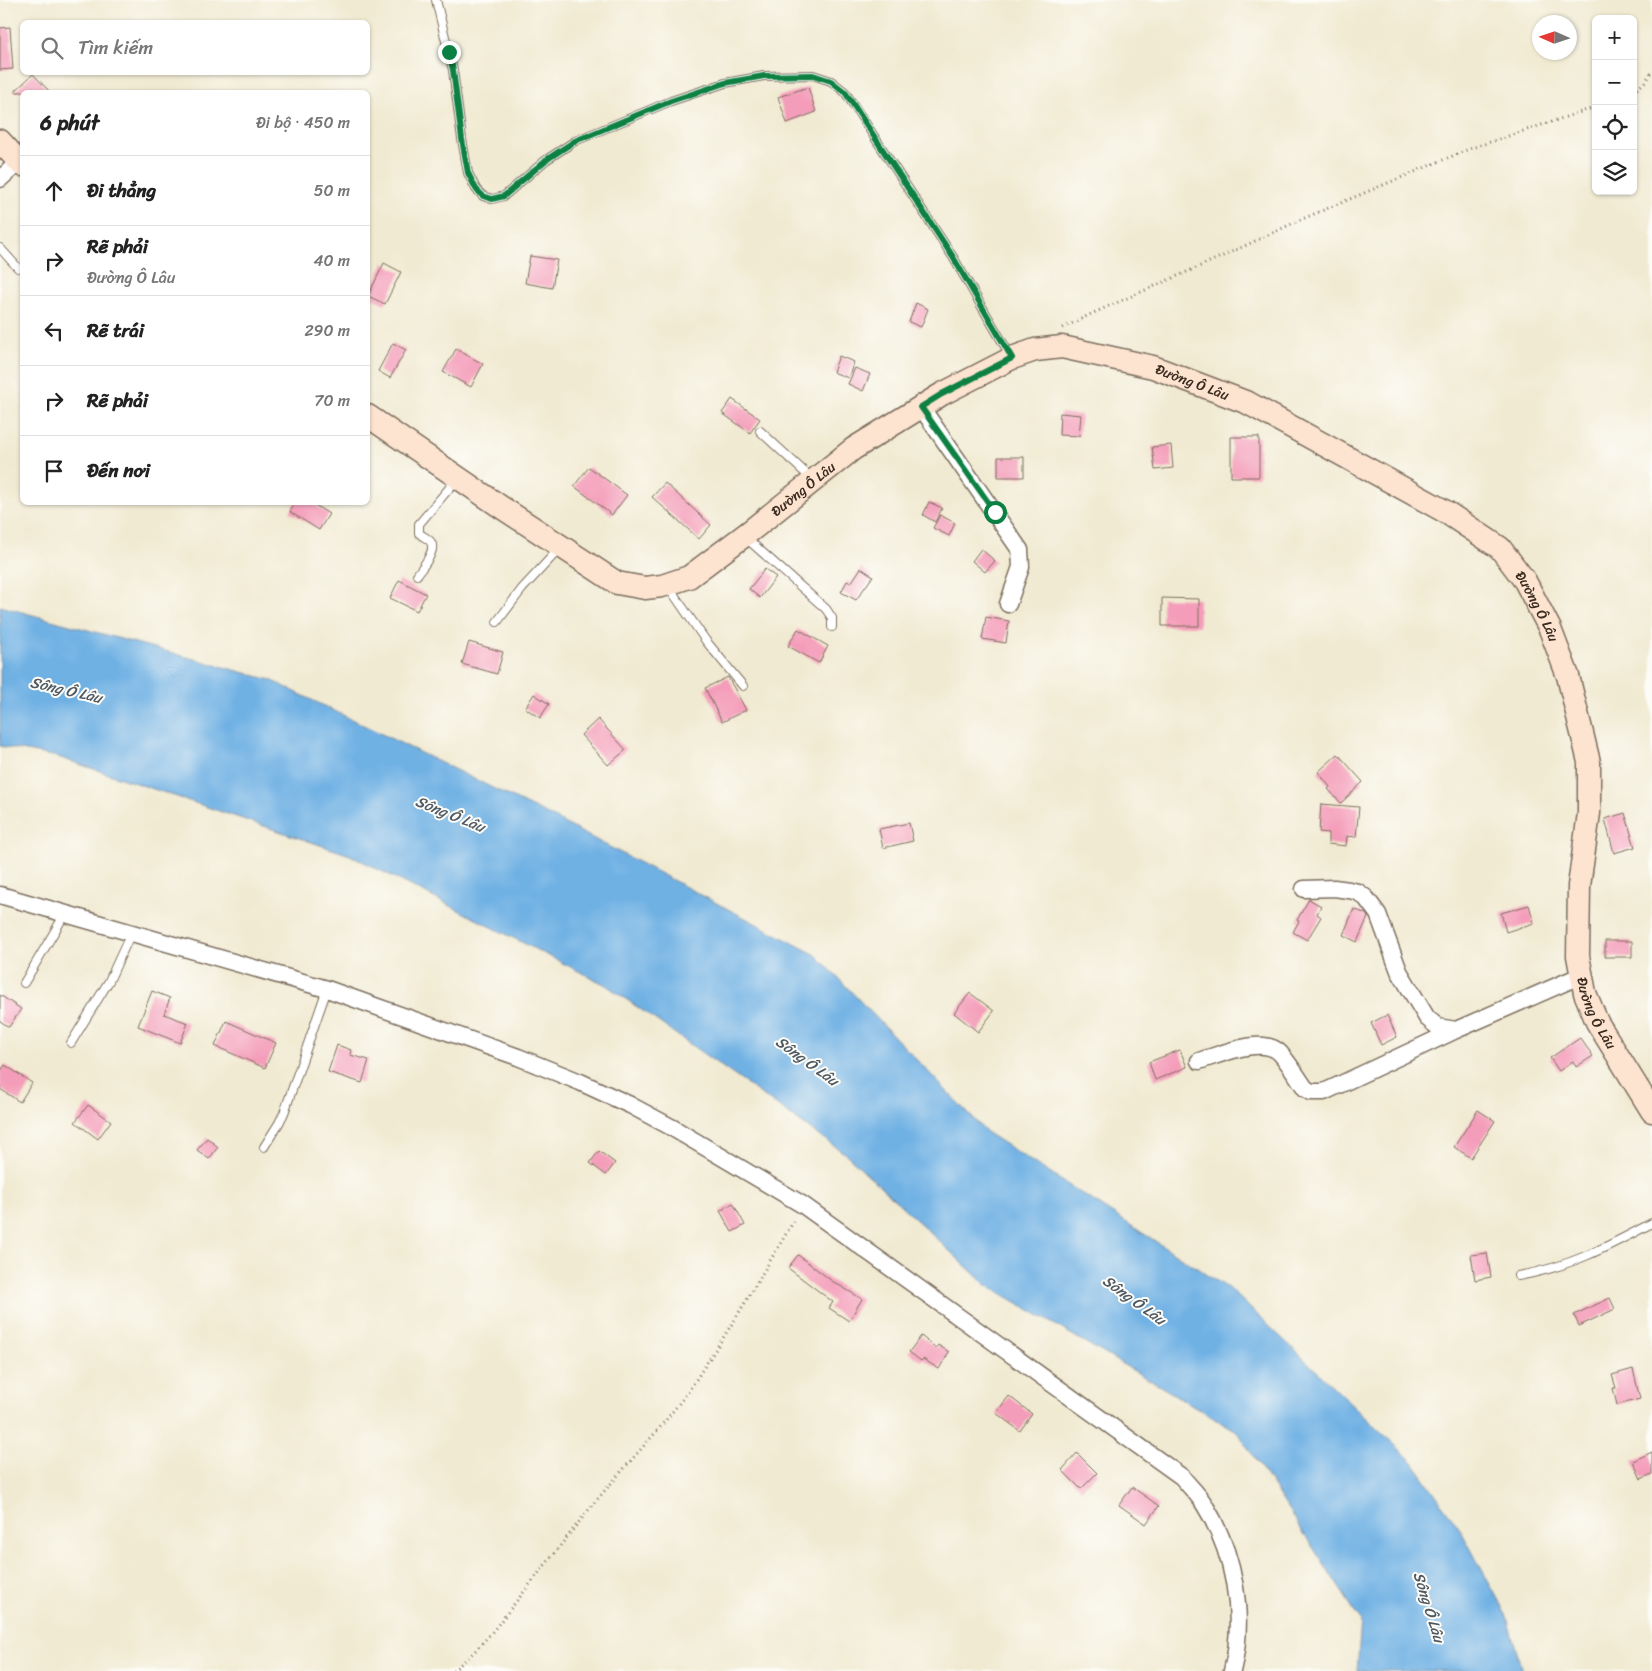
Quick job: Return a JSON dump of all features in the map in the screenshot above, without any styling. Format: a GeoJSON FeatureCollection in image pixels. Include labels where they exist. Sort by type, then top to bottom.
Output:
{"type":"FeatureCollection","features":[{"type":"Feature","properties":{"kind":"main road"},"geometry":{"type":"LineString","coordinates":[[0,141],[20,163]]}},
{"type":"Feature","properties":{"kind":"main road","name":"Đường Ô Lâu"},"geometry":{"type":"LineString","coordinates":[[370,417],[617,584],[645,588],[667,584],[688,577],[744,536],[853,449],[942,394],[1012,358],[1040,349],[1062,347],[1153,367],[1248,402],[1446,512],[1500,548],[1525,580],[1550,629],[1568,676],[1589,762],[1589,813],[1580,886],[1578,956],[1585,993],[1597,1022],[1652,1111]]}},
{"type":"Feature","properties":{"kind":"street"},"geometry":{"type":"LineString","coordinates":[[0,179],[20,165]]}},
{"type":"Feature","properties":{"kind":"street"},"geometry":{"type":"LineString","coordinates":[[921,407],[1020,550],[1021,567],[1008,604]]}},
{"type":"Feature","properties":{"kind":"street"},"geometry":{"type":"LineString","coordinates":[[1304,888],[1349,890],[1358,892],[1366,898],[1378,914],[1399,971],[1427,1018],[1438,1027],[1456,1030]]}},
{"type":"Feature","properties":{"kind":"street"},"geometry":{"type":"LineString","coordinates":[[0,896],[66,913],[327,989],[518,1057],[630,1105],[803,1205],[1182,1477],[1203,1503],[1217,1529],[1233,1577],[1238,1619],[1232,1671]]}},
{"type":"Feature","properties":{"kind":"street"},"geometry":{"type":"LineString","coordinates":[[1198,1061],[1254,1046],[1268,1046],[1280,1052],[1305,1088],[1311,1092],[1324,1092],[1456,1030],[1582,975]]}},
{"type":"Feature","properties":{"kind":"lane"},"geometry":{"type":"LineString","coordinates":[[436,0],[453,70],[468,173],[476,189],[483,196],[492,199],[504,196],[546,160],[575,141],[671,101],[725,83],[764,76],[813,75],[831,81],[845,92],[953,257],[1012,358]]}},
{"type":"Feature","properties":{"kind":"lane"},"geometry":{"type":"LineString","coordinates":[[0,248],[18,268]]}},
{"type":"Feature","properties":{"kind":"lane"},"geometry":{"type":"LineString","coordinates":[[760,431],[814,480]]}},
{"type":"Feature","properties":{"kind":"lane"},"geometry":{"type":"LineString","coordinates":[[417,575],[430,556],[432,549],[430,541],[419,533],[419,524],[458,478]]}},
{"type":"Feature","properties":{"kind":"lane"},"geometry":{"type":"LineString","coordinates":[[744,536],[826,609],[832,618],[832,626]]}},
{"type":"Feature","properties":{"kind":"lane"},"geometry":{"type":"LineString","coordinates":[[497,622],[522,589],[561,547]]}},
{"type":"Feature","properties":{"kind":"lane"},"geometry":{"type":"LineString","coordinates":[[667,584],[706,641],[743,686]]}},
{"type":"Feature","properties":{"kind":"lane"},"geometry":{"type":"LineString","coordinates":[[24,983],[66,913]]}},
{"type":"Feature","properties":{"kind":"lane"},"geometry":{"type":"LineString","coordinates":[[71,1044],[109,981],[131,933]]}},
{"type":"Feature","properties":{"kind":"lane"},"geometry":{"type":"LineString","coordinates":[[264,1147],[284,1113],[327,989]]}},
{"type":"Feature","properties":{"kind":"lane"},"geometry":{"type":"LineString","coordinates":[[1518,1276],[1554,1269],[1576,1261],[1652,1224]]}},
{"type":"Feature","properties":{"kind":"path"},"geometry":{"type":"LineString","coordinates":[[1637,89],[1644,83],[1652,71]]}},
{"type":"Feature","properties":{"kind":"path"},"geometry":{"type":"LineString","coordinates":[[1040,349],[1044,339],[1049,335],[1091,314],[1300,220],[1469,149],[1592,108]]}},
{"type":"Feature","properties":{"kind":"path"},"geometry":{"type":"LineString","coordinates":[[453,1671],[493,1631],[594,1504],[688,1392],[734,1321],[803,1205]]}},
{"type":"Feature","properties":{"kind":"water","name":"Sông Ô Lâu"},"geometry":{"type":"Polygon","coordinates":[[[0,606],[271,680],[552,817],[816,955],[986,1132],[1231,1290],[1413,1462],[1460,1529],[1506,1614],[1522,1671],[1357,1671],[1361,1621],[1237,1431],[985,1284],[847,1155],[606,985],[350,855],[58,757],[0,746],[0,606]]]}},
{"type":"Feature","properties":{"kind":"building"},"geometry":{"type":"Polygon","coordinates":[[[10,27],[13,69],[0,70],[0,28],[10,27]]]}},
{"type":"Feature","properties":{"kind":"building"},"geometry":{"type":"Polygon","coordinates":[[[32,75],[48,90],[20,90],[20,92],[14,92],[32,75]]]}},
{"type":"Feature","properties":{"kind":"building"},"geometry":{"type":"Polygon","coordinates":[[[808,87],[816,112],[787,123],[778,97],[808,87]]]}},
{"type":"Feature","properties":{"kind":"building"},"geometry":{"type":"Polygon","coordinates":[[[530,256],[557,260],[552,288],[525,283],[530,256]]]}},
{"type":"Feature","properties":{"kind":"building"},"geometry":{"type":"Polygon","coordinates":[[[384,263],[401,272],[385,304],[370,297],[370,292],[384,263]]]}},
{"type":"Feature","properties":{"kind":"building"},"geometry":{"type":"Polygon","coordinates":[[[916,303],[928,309],[921,327],[909,322],[916,303]]]}},
{"type":"Feature","properties":{"kind":"building"},"geometry":{"type":"Polygon","coordinates":[[[393,343],[406,350],[390,378],[378,371],[393,343]]]}},
{"type":"Feature","properties":{"kind":"building"},"geometry":{"type":"Polygon","coordinates":[[[456,349],[483,364],[471,387],[443,372],[456,349]]]}},
{"type":"Feature","properties":{"kind":"building"},"geometry":{"type":"Polygon","coordinates":[[[839,356],[854,362],[848,378],[833,372],[839,356]]]}},
{"type":"Feature","properties":{"kind":"building"},"geometry":{"type":"Polygon","coordinates":[[[855,368],[870,374],[863,391],[848,384],[855,368]]]}},
{"type":"Feature","properties":{"kind":"building"},"geometry":{"type":"Polygon","coordinates":[[[732,399],[760,419],[750,433],[722,413],[732,399]]]}},
{"type":"Feature","properties":{"kind":"building"},"geometry":{"type":"Polygon","coordinates":[[[1060,413],[1081,415],[1079,436],[1059,435],[1060,413]]]}},
{"type":"Feature","properties":{"kind":"building"},"geometry":{"type":"Polygon","coordinates":[[[1231,437],[1259,437],[1259,477],[1231,477],[1231,437]]]}},
{"type":"Feature","properties":{"kind":"building"},"geometry":{"type":"Polygon","coordinates":[[[1171,445],[1173,468],[1155,470],[1152,447],[1171,445]]]}},
{"type":"Feature","properties":{"kind":"building"},"geometry":{"type":"Polygon","coordinates":[[[998,457],[1024,457],[1024,477],[998,477],[998,457]]]}},
{"type":"Feature","properties":{"kind":"building"},"geometry":{"type":"Polygon","coordinates":[[[589,467],[627,495],[612,515],[574,486],[589,467]]]}},
{"type":"Feature","properties":{"kind":"building"},"geometry":{"type":"Polygon","coordinates":[[[665,483],[711,525],[699,539],[652,497],[665,483]]]}},
{"type":"Feature","properties":{"kind":"building"},"geometry":{"type":"Polygon","coordinates":[[[929,502],[942,508],[935,522],[923,515],[929,502]]]}},
{"type":"Feature","properties":{"kind":"building"},"geometry":{"type":"Polygon","coordinates":[[[294,505],[315,505],[329,514],[319,530],[290,512],[294,505]]]}},
{"type":"Feature","properties":{"kind":"building"},"geometry":{"type":"Polygon","coordinates":[[[940,515],[955,523],[949,536],[933,528],[940,515]]]}},
{"type":"Feature","properties":{"kind":"building"},"geometry":{"type":"Polygon","coordinates":[[[981,549],[995,561],[985,572],[972,561],[981,549]]]}},
{"type":"Feature","properties":{"kind":"building"},"geometry":{"type":"Polygon","coordinates":[[[861,568],[873,576],[856,600],[841,592],[847,581],[851,583],[861,568]]]}},
{"type":"Feature","properties":{"kind":"building"},"geometry":{"type":"Polygon","coordinates":[[[765,569],[776,577],[760,598],[749,589],[765,569]]]}},
{"type":"Feature","properties":{"kind":"building"},"geometry":{"type":"Polygon","coordinates":[[[399,580],[426,594],[417,611],[390,598],[399,580]]]}},
{"type":"Feature","properties":{"kind":"building"},"geometry":{"type":"Polygon","coordinates":[[[1162,598],[1199,599],[1199,626],[1162,626],[1162,598]]]}},
{"type":"Feature","properties":{"kind":"building"},"geometry":{"type":"Polygon","coordinates":[[[986,617],[1009,621],[1006,643],[982,639],[986,617]]]}},
{"type":"Feature","properties":{"kind":"building"},"geometry":{"type":"Polygon","coordinates":[[[798,629],[828,646],[819,663],[788,646],[798,629]]]}},
{"type":"Feature","properties":{"kind":"building"},"geometry":{"type":"Polygon","coordinates":[[[469,642],[503,652],[497,674],[462,664],[469,642]]]}},
{"type":"Feature","properties":{"kind":"building"},"geometry":{"type":"Polygon","coordinates":[[[728,677],[746,710],[722,722],[705,688],[728,677]]]}},
{"type":"Feature","properties":{"kind":"building"},"geometry":{"type":"Polygon","coordinates":[[[534,694],[549,704],[540,718],[525,708],[534,694]]]}},
{"type":"Feature","properties":{"kind":"building"},"geometry":{"type":"Polygon","coordinates":[[[598,719],[626,750],[608,765],[581,735],[598,719]]]}},
{"type":"Feature","properties":{"kind":"building"},"geometry":{"type":"Polygon","coordinates":[[[1338,754],[1363,782],[1341,803],[1328,789],[1330,787],[1318,772],[1338,754]]]}},
{"type":"Feature","properties":{"kind":"building"},"geometry":{"type":"Polygon","coordinates":[[[1321,804],[1359,807],[1356,837],[1347,836],[1346,846],[1328,844],[1328,833],[1319,832],[1321,804]]]}},
{"type":"Feature","properties":{"kind":"building"},"geometry":{"type":"Polygon","coordinates":[[[1625,813],[1635,847],[1614,853],[1605,819],[1625,813]]]}},
{"type":"Feature","properties":{"kind":"building"},"geometry":{"type":"Polygon","coordinates":[[[909,823],[913,841],[883,848],[879,829],[909,823]]]}},
{"type":"Feature","properties":{"kind":"building"},"geometry":{"type":"Polygon","coordinates":[[[1309,899],[1321,906],[1317,914],[1321,917],[1307,940],[1293,932],[1299,921],[1297,920],[1309,899]]]}},
{"type":"Feature","properties":{"kind":"building"},"geometry":{"type":"Polygon","coordinates":[[[1529,905],[1534,923],[1506,932],[1501,913],[1529,905]]]}},
{"type":"Feature","properties":{"kind":"building"},"geometry":{"type":"Polygon","coordinates":[[[1354,909],[1366,914],[1368,917],[1357,942],[1343,935],[1354,909]]]}},
{"type":"Feature","properties":{"kind":"building"},"geometry":{"type":"Polygon","coordinates":[[[1605,941],[1632,941],[1632,957],[1605,957],[1605,941]]]}},
{"type":"Feature","properties":{"kind":"building"},"geometry":{"type":"Polygon","coordinates":[[[152,991],[170,998],[164,1014],[188,1023],[180,1043],[138,1026],[152,991]]]}},
{"type":"Feature","properties":{"kind":"building"},"geometry":{"type":"Polygon","coordinates":[[[970,993],[994,1011],[978,1032],[954,1013],[970,993]]]}},
{"type":"Feature","properties":{"kind":"building"},"geometry":{"type":"Polygon","coordinates":[[[0,995],[21,1009],[9,1027],[0,1021],[0,995]]]}},
{"type":"Feature","properties":{"kind":"building"},"geometry":{"type":"Polygon","coordinates":[[[1387,1015],[1397,1037],[1381,1045],[1371,1023],[1387,1015]]]}},
{"type":"Feature","properties":{"kind":"building"},"geometry":{"type":"Polygon","coordinates":[[[226,1021],[276,1043],[265,1068],[215,1046],[226,1021]]]}},
{"type":"Feature","properties":{"kind":"building"},"geometry":{"type":"Polygon","coordinates":[[[1580,1038],[1593,1056],[1576,1067],[1573,1061],[1559,1071],[1550,1058],[1580,1038]]]}},
{"type":"Feature","properties":{"kind":"building"},"geometry":{"type":"Polygon","coordinates":[[[337,1045],[351,1050],[350,1055],[369,1060],[362,1083],[328,1072],[337,1045]]]}},
{"type":"Feature","properties":{"kind":"building"},"geometry":{"type":"Polygon","coordinates":[[[1180,1050],[1187,1067],[1155,1080],[1149,1062],[1180,1050]]]}},
{"type":"Feature","properties":{"kind":"building"},"geometry":{"type":"Polygon","coordinates":[[[5,1065],[32,1083],[20,1102],[0,1089],[0,1072],[5,1065]]]}},
{"type":"Feature","properties":{"kind":"building"},"geometry":{"type":"Polygon","coordinates":[[[88,1105],[111,1121],[98,1139],[75,1122],[88,1105]]]}},
{"type":"Feature","properties":{"kind":"building"},"geometry":{"type":"Polygon","coordinates":[[[1478,1110],[1495,1121],[1471,1158],[1454,1147],[1478,1110]]]}},
{"type":"Feature","properties":{"kind":"building"},"geometry":{"type":"Polygon","coordinates":[[[207,1138],[218,1147],[209,1159],[197,1150],[207,1138]]]}},
{"type":"Feature","properties":{"kind":"building"},"geometry":{"type":"Polygon","coordinates":[[[599,1151],[615,1163],[606,1175],[590,1163],[599,1151]]]}},
{"type":"Feature","properties":{"kind":"building"},"geometry":{"type":"Polygon","coordinates":[[[733,1203],[745,1225],[732,1232],[720,1211],[733,1203]]]}},
{"type":"Feature","properties":{"kind":"building"},"geometry":{"type":"Polygon","coordinates":[[[1487,1253],[1491,1277],[1475,1280],[1471,1255],[1487,1253]]]}},
{"type":"Feature","properties":{"kind":"building"},"geometry":{"type":"Polygon","coordinates":[[[798,1255],[832,1281],[862,1299],[849,1321],[829,1308],[833,1302],[788,1268],[798,1255]]]}},
{"type":"Feature","properties":{"kind":"building"},"geometry":{"type":"Polygon","coordinates":[[[1610,1298],[1615,1309],[1579,1326],[1574,1315],[1610,1298]]]}},
{"type":"Feature","properties":{"kind":"building"},"geometry":{"type":"Polygon","coordinates":[[[921,1336],[936,1348],[938,1345],[949,1352],[939,1369],[923,1359],[921,1361],[909,1352],[921,1336]]]}},
{"type":"Feature","properties":{"kind":"building"},"geometry":{"type":"Polygon","coordinates":[[[1633,1369],[1640,1399],[1617,1405],[1613,1388],[1616,1388],[1612,1375],[1633,1369]]]}},
{"type":"Feature","properties":{"kind":"building"},"geometry":{"type":"Polygon","coordinates":[[[1009,1396],[1032,1414],[1020,1431],[996,1413],[1009,1396]]]}},
{"type":"Feature","properties":{"kind":"building"},"geometry":{"type":"Polygon","coordinates":[[[1652,1452],[1652,1474],[1641,1479],[1633,1461],[1652,1452]]]}},
{"type":"Feature","properties":{"kind":"building"},"geometry":{"type":"Polygon","coordinates":[[[1077,1453],[1097,1473],[1081,1489],[1062,1470],[1077,1453]]]}},
{"type":"Feature","properties":{"kind":"building"},"geometry":{"type":"Polygon","coordinates":[[[1132,1487],[1159,1506],[1146,1524],[1119,1505],[1132,1487]]]}},
{"type":"Feature","properties":{"kind":"route"},"geometry":{"type":"LineString","coordinates":[[449,52],[468,173],[476,189],[483,196],[492,199],[504,196],[546,160],[575,141],[671,101],[725,83],[764,76],[813,75],[831,81],[845,92],[953,257],[1012,358],[921,407],[995,512]]}}]}
